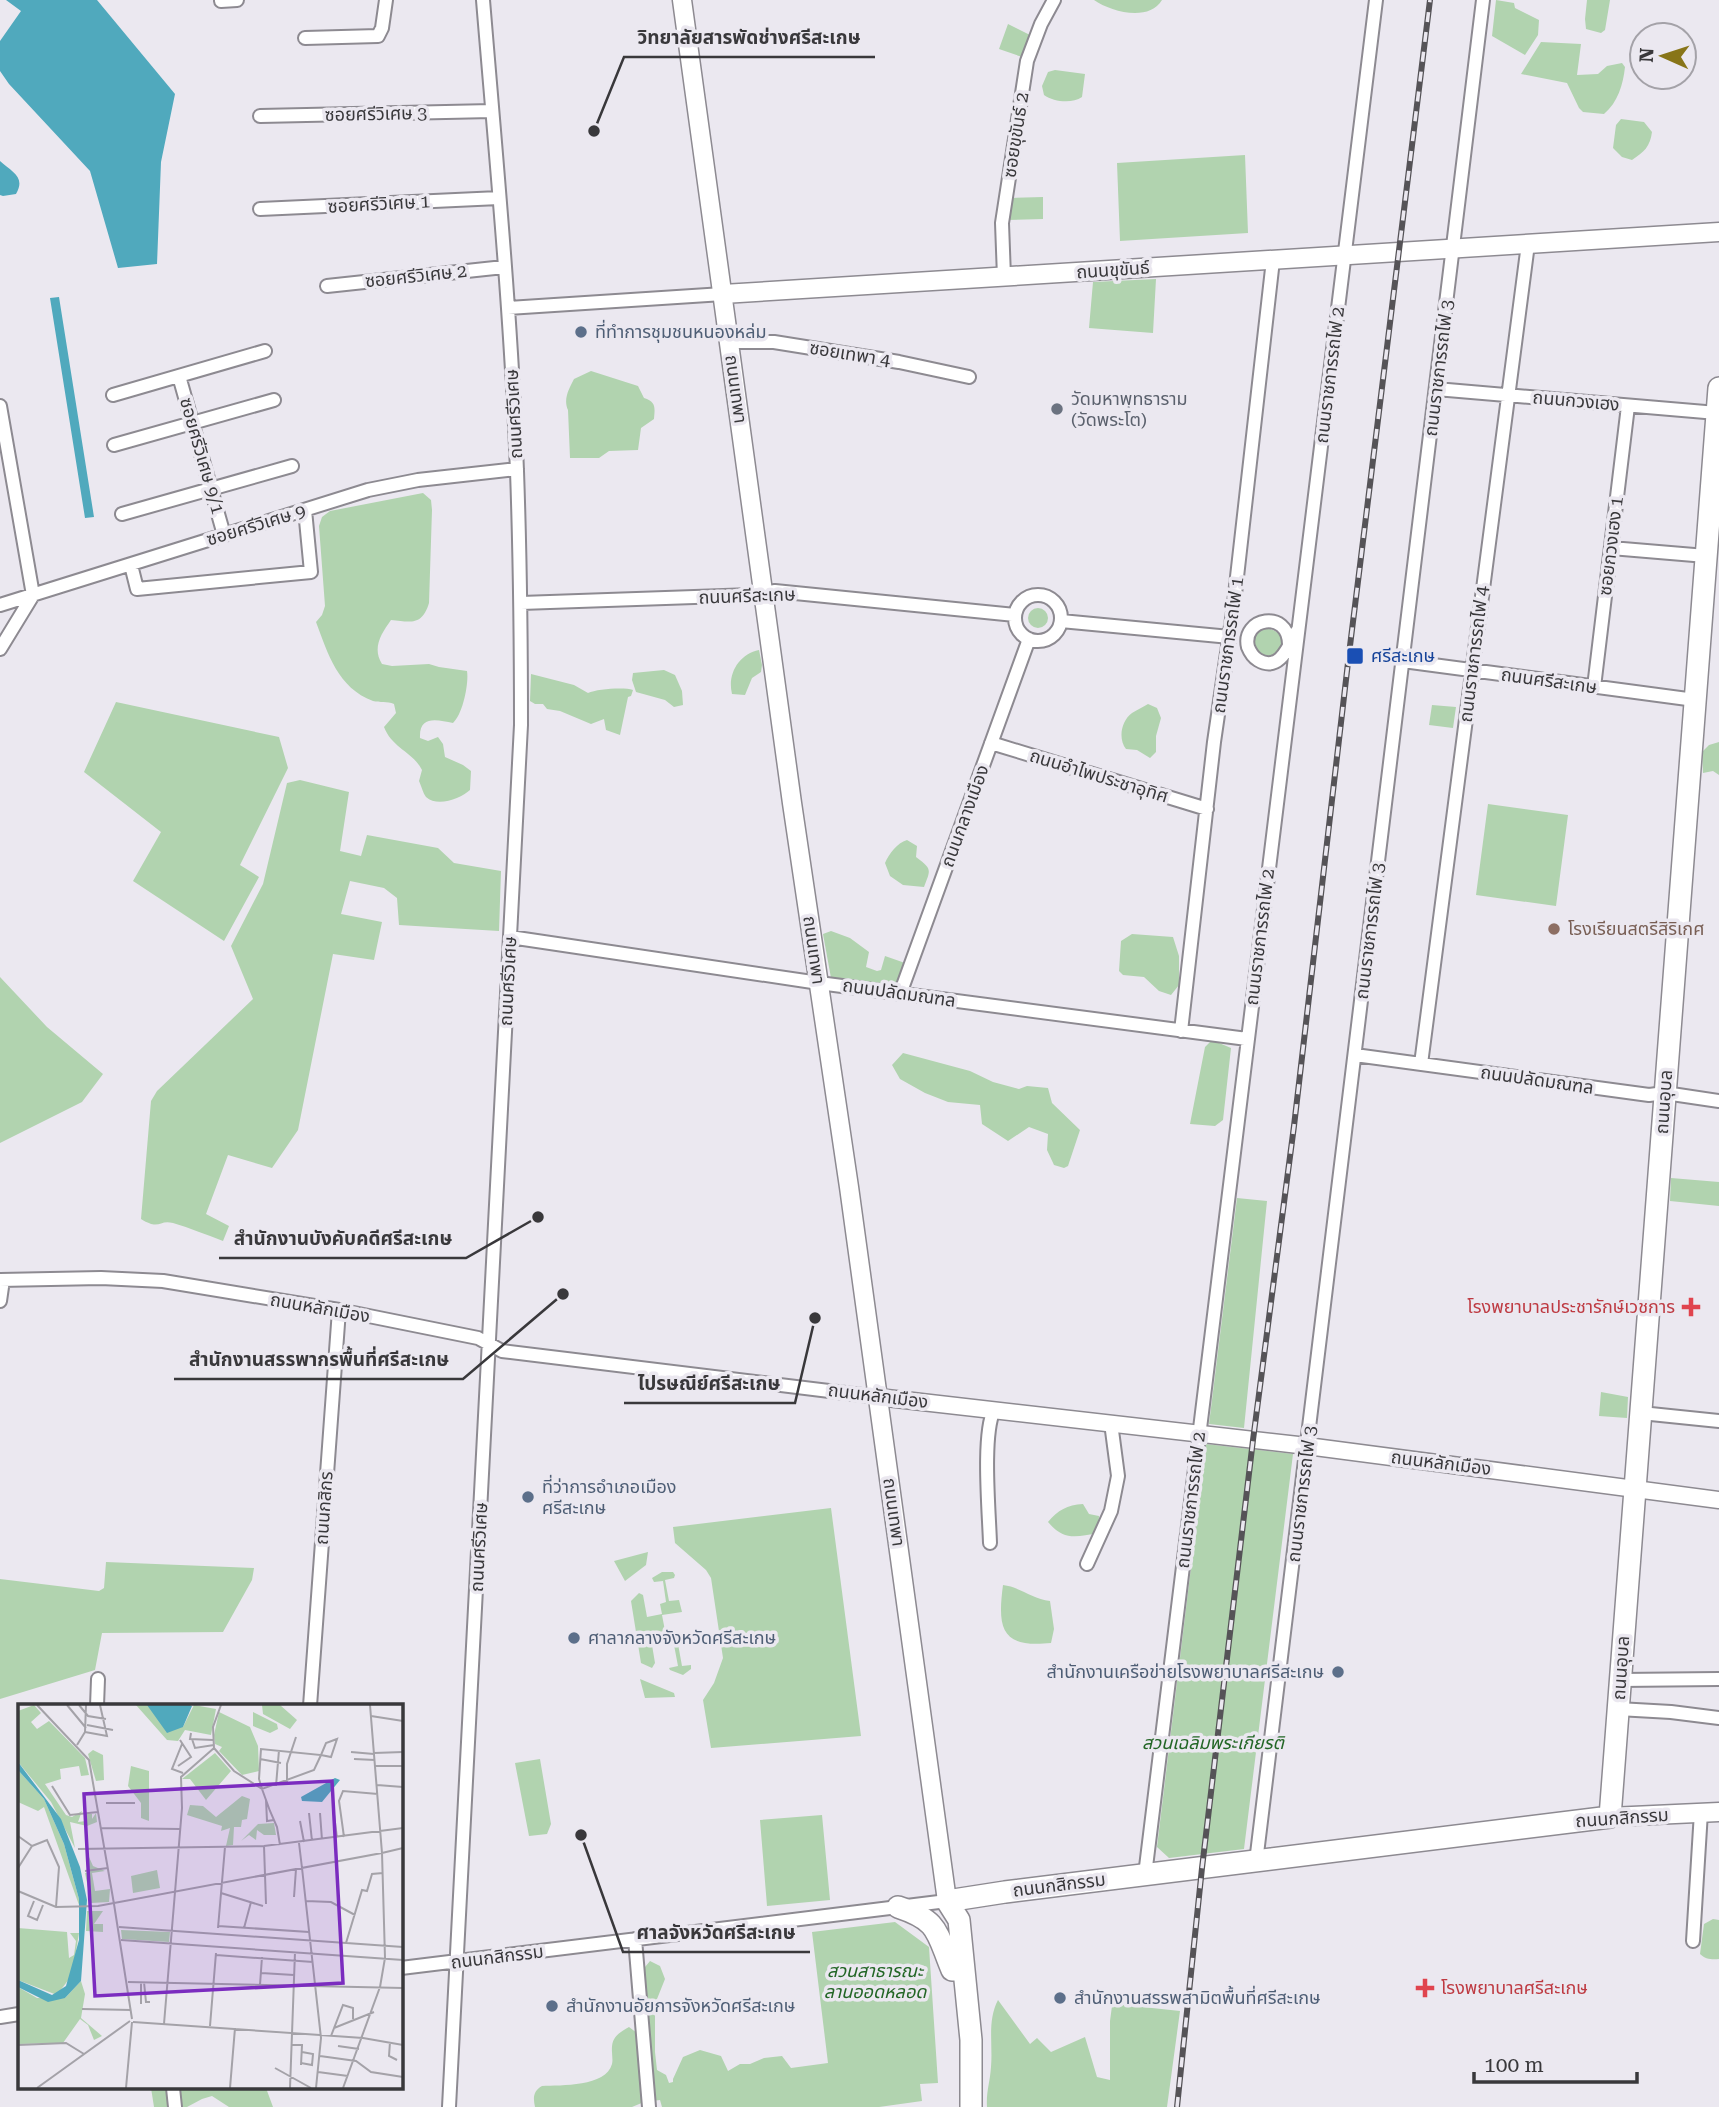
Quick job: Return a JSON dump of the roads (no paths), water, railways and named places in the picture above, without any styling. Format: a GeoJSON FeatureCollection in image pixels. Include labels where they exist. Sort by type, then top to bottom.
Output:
{"type":"FeatureCollection","features":[{"type":"Feature","properties":{"kind":"main road","name":"ถนนเทพา"},"geometry":{"type":"LineString","coordinates":[[682,0],[947,1901]]}},
{"type":"Feature","properties":{"kind":"main road","name":"ถนนขุขันธ์"},"geometry":{"type":"LineString","coordinates":[[723,294],[1719,232]]}},
{"type":"Feature","properties":{"kind":"main road","name":"ถนนอุบล"},"geometry":{"type":"LineString","coordinates":[[1610,1817],[1719,388]]}},
{"type":"Feature","properties":{"kind":"main road","name":"ถนนกสิกรรม"},"geometry":{"type":"LineString","coordinates":[[947,1901],[1610,1817],[1710,1812]]}},
{"type":"Feature","properties":{"kind":"main road"},"geometry":{"type":"LineString","coordinates":[[959,1969],[972,1920],[979,1909],[1005,1892]]}},
{"type":"Feature","properties":{"kind":"main road"},"geometry":{"type":"LineString","coordinates":[[947,1901],[946,1921],[959,1969],[965,2097]]}},
{"type":"Feature","properties":{"kind":"main road"},"geometry":{"type":"LineString","coordinates":[[898,1907],[919,1914],[935,1927],[959,1969]]}},
{"type":"Feature","properties":{"kind":"street"},"geometry":{"type":"LineString","coordinates":[[221,1],[237,0]]}},
{"type":"Feature","properties":{"kind":"street"},"geometry":{"type":"LineString","coordinates":[[305,38],[378,36],[382,28],[386,0]]}},
{"type":"Feature","properties":{"kind":"street","name":"ถนนศรีวิเศษ"},"geometry":{"type":"LineString","coordinates":[[449,2107],[521,725],[517,469],[508,307],[483,0]]}},
{"type":"Feature","properties":{"kind":"street","name":"ซอยขุขันธ์ 2"},"geometry":{"type":"LineString","coordinates":[[1004,276],[1002,223],[1027,61],[1041,24],[1054,0]]}},
{"type":"Feature","properties":{"kind":"street","name":"ถนนราชการรถไฟ 2"},"geometry":{"type":"LineString","coordinates":[[1145,1875],[1293,679],[1294,645],[1300,627],[1376,0]]}},
{"type":"Feature","properties":{"kind":"street","name":"ถนนราชการรถไฟ 3"},"geometry":{"type":"LineString","coordinates":[[1256,1861],[1483,0]]}},
{"type":"Feature","properties":{"kind":"street","name":"ซอยศรีวิเศษ 3"},"geometry":{"type":"LineString","coordinates":[[260,116],[492,111]]}},
{"type":"Feature","properties":{"kind":"street","name":"ซอยศรีวิเศษ 1"},"geometry":{"type":"LineString","coordinates":[[260,209],[499,198]]}},
{"type":"Feature","properties":{"kind":"street","name":"ถนนราชการรถไฟ 4"},"geometry":{"type":"LineString","coordinates":[[1421,1064],[1528,244]]}},
{"type":"Feature","properties":{"kind":"street","name":"ถนนราชการรถไฟ 1"},"geometry":{"type":"LineString","coordinates":[[1181,1031],[1273,260]]}},
{"type":"Feature","properties":{"kind":"street","name":"ซอยศรีวิเศษ 2"},"geometry":{"type":"LineString","coordinates":[[327,286],[504,267]]}},
{"type":"Feature","properties":{"kind":"street","name":"ถนนขุขันธ์"},"geometry":{"type":"LineString","coordinates":[[508,307],[723,294]]}},
{"type":"Feature","properties":{"kind":"street","name":"ซอยเทพา 4"},"geometry":{"type":"LineString","coordinates":[[730,342],[774,342],[899,362],[969,377]]}},
{"type":"Feature","properties":{"kind":"street"},"geometry":{"type":"LineString","coordinates":[[113,396],[265,351]]}},
{"type":"Feature","properties":{"kind":"street","name":"ซอยศรีวิเศษ 9/1"},"geometry":{"type":"LineString","coordinates":[[179,376],[225,536]]}},
{"type":"Feature","properties":{"kind":"street","name":"ถนนกวงเฮง"},"geometry":{"type":"LineString","coordinates":[[1436,389],[1718,414]]}},
{"type":"Feature","properties":{"kind":"street"},"geometry":{"type":"LineString","coordinates":[[114,445],[274,400]]}},
{"type":"Feature","properties":{"kind":"street","name":"ซอยกวงเฮง 1"},"geometry":{"type":"LineString","coordinates":[[1594,687],[1628,405]]}},
{"type":"Feature","properties":{"kind":"street"},"geometry":{"type":"LineString","coordinates":[[0,406],[6,476],[33,595],[0,649]]}},
{"type":"Feature","properties":{"kind":"street"},"geometry":{"type":"LineString","coordinates":[[122,514],[292,466]]}},
{"type":"Feature","properties":{"kind":"street","name":"ซอยศรีวิเศษ 9"},"geometry":{"type":"LineString","coordinates":[[0,605],[368,490],[418,480],[517,469]]}},
{"type":"Feature","properties":{"kind":"street"},"geometry":{"type":"LineString","coordinates":[[131,565],[137,589],[311,572],[305,510]]}},
{"type":"Feature","properties":{"kind":"street"},"geometry":{"type":"LineString","coordinates":[[1611,548],[1706,556]]}},
{"type":"Feature","properties":{"kind":"street","name":"ถนนศรีสะเกษ"},"geometry":{"type":"LineString","coordinates":[[521,603],[775,592],[1015,615]]}},
{"type":"Feature","properties":{"kind":"street"},"geometry":{"type":"LineString","coordinates":[[1037,594],[1054,600],[1061,621],[1058,631],[1050,638],[1039,641],[1029,639],[1018,629],[1015,615],[1019,605],[1027,597],[1037,594]]}},
{"type":"Feature","properties":{"kind":"street"},"geometry":{"type":"LineString","coordinates":[[1233,612],[1252,629]]}},
{"type":"Feature","properties":{"kind":"street"},"geometry":{"type":"LineString","coordinates":[[1061,621],[1230,637]]}},
{"type":"Feature","properties":{"kind":"street"},"geometry":{"type":"LineString","coordinates":[[1261,622],[1279,624],[1294,645],[1275,662],[1258,660],[1250,651],[1248,640],[1252,629],[1261,622]]}},
{"type":"Feature","properties":{"kind":"street","name":"ถนนกลางเมือง"},"geometry":{"type":"LineString","coordinates":[[900,993],[1029,639]]}},
{"type":"Feature","properties":{"kind":"street"},"geometry":{"type":"LineString","coordinates":[[1227,660],[1250,651]]}},
{"type":"Feature","properties":{"kind":"street","name":"ถนนศรีสะเกษ"},"geometry":{"type":"LineString","coordinates":[[1403,661],[1695,700]]}},
{"type":"Feature","properties":{"kind":"street"},"geometry":{"type":"LineString","coordinates":[[1275,662],[1293,679]]}},
{"type":"Feature","properties":{"kind":"street","name":"ถนนอำไพประชาอุทิศ"},"geometry":{"type":"LineString","coordinates":[[991,743],[1207,809]]}},
{"type":"Feature","properties":{"kind":"street","name":"ถนนปลัดมณฑล"},"geometry":{"type":"LineString","coordinates":[[510,937],[819,983],[1247,1039]]}},
{"type":"Feature","properties":{"kind":"street","name":"ถนนปลัดมณฑล"},"geometry":{"type":"LineString","coordinates":[[1355,1055],[1648,1095],[1665,1093],[1719,1101]]}},
{"type":"Feature","properties":{"kind":"street","name":"ถนนหลักเมือง"},"geometry":{"type":"LineString","coordinates":[[1,1280],[102,1278],[163,1281],[339,1310],[478,1338],[502,1351],[1307,1446],[1719,1500]]}},
{"type":"Feature","properties":{"kind":"street"},"geometry":{"type":"LineString","coordinates":[[0,1301],[1,1280]]}},
{"type":"Feature","properties":{"kind":"street","name":"ถนนกสิกร"},"geometry":{"type":"LineString","coordinates":[[310,1704],[339,1310]]}},
{"type":"Feature","properties":{"kind":"street"},"geometry":{"type":"LineString","coordinates":[[990,1543],[988,1453],[990,1419],[994,1410]]}},
{"type":"Feature","properties":{"kind":"street"},"geometry":{"type":"LineString","coordinates":[[1641,1413],[1719,1422]]}},
{"type":"Feature","properties":{"kind":"street"},"geometry":{"type":"LineString","coordinates":[[1087,1564],[1111,1511],[1118,1476],[1111,1423]]}},
{"type":"Feature","properties":{"kind":"street"},"geometry":{"type":"LineString","coordinates":[[97,1704],[98,1679]]}},
{"type":"Feature","properties":{"kind":"street"},"geometry":{"type":"LineString","coordinates":[[1620,1681],[1719,1679]]}},
{"type":"Feature","properties":{"kind":"street"},"geometry":{"type":"LineString","coordinates":[[1618,1709],[1719,1718]]}},
{"type":"Feature","properties":{"kind":"street"},"geometry":{"type":"LineString","coordinates":[[1693,1941],[1710,1812]]}},
{"type":"Feature","properties":{"kind":"street","name":"ถนนกสิกรรม"},"geometry":{"type":"LineString","coordinates":[[402,1968],[947,1901]]}},
{"type":"Feature","properties":{"kind":"street"},"geometry":{"type":"LineString","coordinates":[[635,1939],[649,2107]]}},
{"type":"Feature","properties":{"kind":"street"},"geometry":{"type":"LineString","coordinates":[[0,2017],[18,2014]]}},
{"type":"Feature","properties":{"kind":"water"},"geometry":{"type":"Polygon","coordinates":[[[6,0],[97,0],[175,94],[161,162],[157,264],[118,268],[90,171],[0,71],[0,41],[21,11],[6,0]]]}},
{"type":"Feature","properties":{"kind":"water"},"geometry":{"type":"Polygon","coordinates":[[[0,161],[18,179],[19,188],[16,194],[0,195],[0,161]]]}},
{"type":"Feature","properties":{"kind":"water"},"geometry":{"type":"Polygon","coordinates":[[[59,297],[94,517],[85,518],[50,298],[59,297]]]}},
{"type":"Feature","properties":{"kind":"railway"},"geometry":{"type":"LineString","coordinates":[[1177,2107],[1202,1868],[1253,1440],[1294,1126],[1430,0]]}},
{"type":"Feature","properties":{"kind":"place","name":"วิทยาลัยสารพัดช่างศรีสะเกษ"},"geometry":{"type":"Point","coordinates":[594,131]}},
{"type":"Feature","properties":{"kind":"place","name":"ที่ทำการชุมชนหนองหล่ม"},"geometry":{"type":"Point","coordinates":[581,332]}},
{"type":"Feature","properties":{"kind":"place","name":"วัดมหาพุทธาราม (วัดพระโต)"},"geometry":{"type":"Point","coordinates":[1057,409]}},
{"type":"Feature","properties":{"kind":"place","name":"ศรีสะเกษ"},"geometry":{"type":"Point","coordinates":[1355,656]}},
{"type":"Feature","properties":{"kind":"place","name":"โรงเรียนสตรีสิริเกศ"},"geometry":{"type":"Point","coordinates":[1554,929]}},
{"type":"Feature","properties":{"kind":"place","name":"สำนักงานบังคับคดีศรีสะเกษ"},"geometry":{"type":"Point","coordinates":[538,1217]}},
{"type":"Feature","properties":{"kind":"place","name":"สำนักงานสรรพากรพื้นที่ศรีสะเกษ"},"geometry":{"type":"Point","coordinates":[563,1294]}},
{"type":"Feature","properties":{"kind":"place","name":"โรงพยาบาลประชารักษ์เวชการ"},"geometry":{"type":"Point","coordinates":[1691,1307]}},
{"type":"Feature","properties":{"kind":"place","name":"ไปรษณีย์ศรีสะเกษ"},"geometry":{"type":"Point","coordinates":[815,1318]}},
{"type":"Feature","properties":{"kind":"place","name":"ที่ว่าการอำเภอเมือง ศรีสะเกษ"},"geometry":{"type":"Point","coordinates":[528,1497]}},
{"type":"Feature","properties":{"kind":"place","name":"ศาลากลางจังหวัดศรีสะเกษ"},"geometry":{"type":"Point","coordinates":[574,1638]}},
{"type":"Feature","properties":{"kind":"place","name":"สำนักงานเครือข่ายโรงพยาบาลศรีสะเกษ"},"geometry":{"type":"Point","coordinates":[1338,1672]}},
{"type":"Feature","properties":{"kind":"place","name":"ศาลจังหวัดศรีสะเกษ"},"geometry":{"type":"Point","coordinates":[581,1835]}},
{"type":"Feature","properties":{"kind":"place","name":"โรงพยาบาลศรีสะเกษ"},"geometry":{"type":"Point","coordinates":[1425,1988]}},
{"type":"Feature","properties":{"kind":"place","name":"สำนักงานสรรพสามิตพื้นที่ศรีสะเกษ"},"geometry":{"type":"Point","coordinates":[1060,1998]}},
{"type":"Feature","properties":{"kind":"place","name":"สำนักงานอัยการจังหวัดศรีสะเกษ"},"geometry":{"type":"Point","coordinates":[552,2006]}},
{"type":"Feature","properties":{"kind":"park label","name":"สวนเฉลิมพระเกียรติ"},"geometry":{"type":"Point","coordinates":[1213,1743]}},
{"type":"Feature","properties":{"kind":"park label","name":"สวนสาธารณะ ลานออดหลอด"},"geometry":{"type":"Point","coordinates":[875,1981]}}]}
